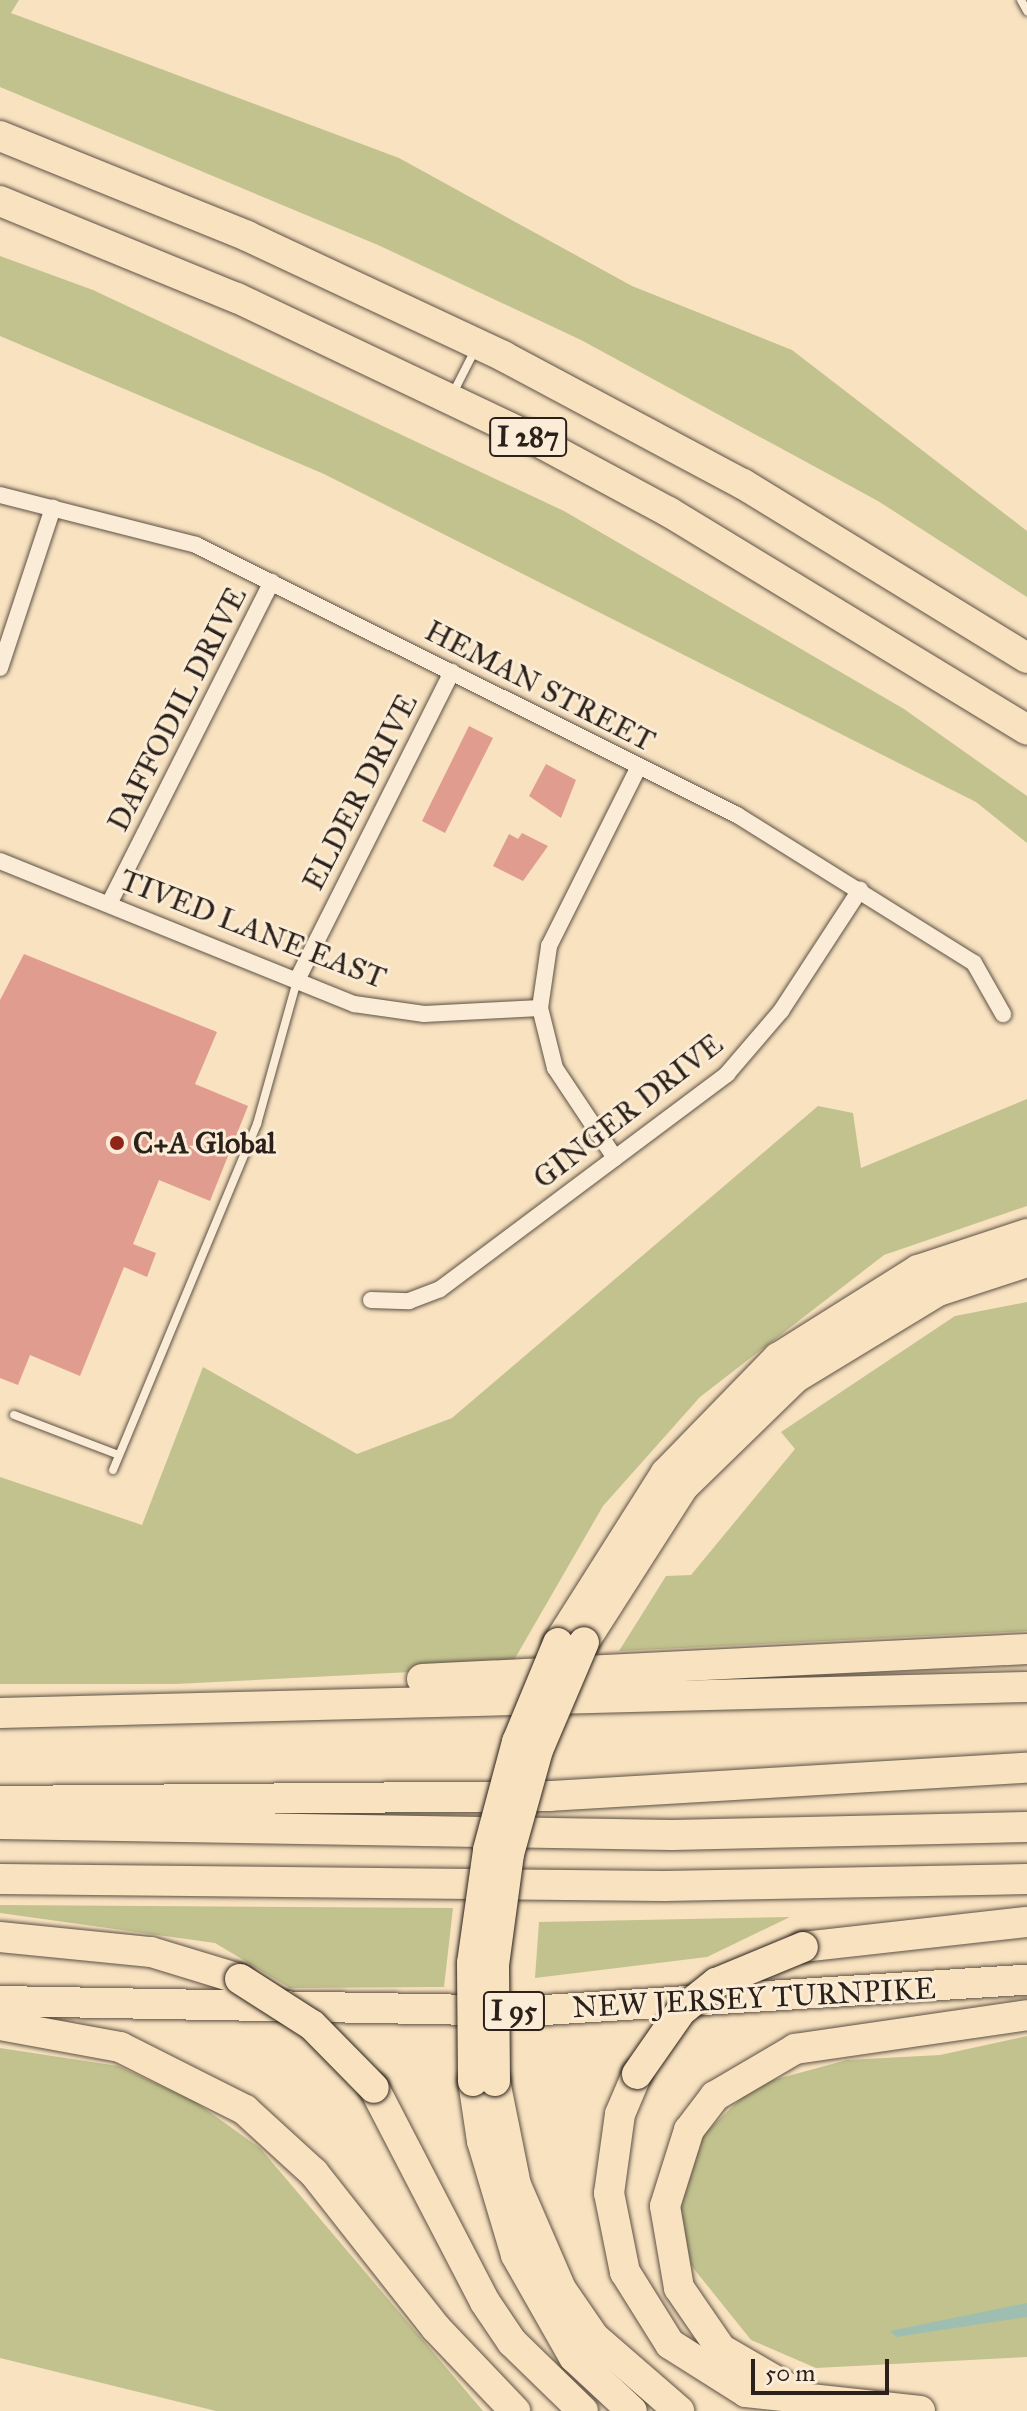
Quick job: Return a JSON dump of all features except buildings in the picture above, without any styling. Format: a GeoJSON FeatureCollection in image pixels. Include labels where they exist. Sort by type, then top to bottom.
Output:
{"type":"FeatureCollection","features":[{"type":"Feature","properties":{"kind":"highway","name":"I 287"},"geometry":{"type":"LineString","coordinates":[[0,136],[247,236],[478,343],[743,484],[1027,658]]}},
{"type":"Feature","properties":{"kind":"highway","name":"I 287"},"geometry":{"type":"LineString","coordinates":[[0,201],[237,298],[450,398],[669,512],[1027,730]]}},
{"type":"Feature","properties":{"kind":"highway"},"geometry":{"type":"LineString","coordinates":[[632,2411],[574,2357],[516,2255],[482,2141],[494,1965],[509,1854],[571,1643],[666,1473],[778,1358],[918,1270],[1027,1234]]}},
{"type":"Feature","properties":{"kind":"highway"},"geometry":{"type":"LineString","coordinates":[[571,1643],[683,1487],[795,1378],[938,1291],[1027,1262]]}},
{"type":"Feature","properties":{"kind":"highway"},"geometry":{"type":"LineString","coordinates":[[330,1702],[405,1680],[1027,1649]]}},
{"type":"Feature","properties":{"kind":"highway"},"geometry":{"type":"LineString","coordinates":[[0,1713],[330,1702],[1027,1687]]}},
{"type":"Feature","properties":{"kind":"highway"},"geometry":{"type":"LineString","coordinates":[[0,1801],[550,1796],[1027,1768]]}},
{"type":"Feature","properties":{"kind":"highway"},"geometry":{"type":"LineString","coordinates":[[0,1824],[672,1835],[1027,1827]]}},
{"type":"Feature","properties":{"kind":"highway"},"geometry":{"type":"LineString","coordinates":[[0,1879],[619,1886],[1027,1879]]}},
{"type":"Feature","properties":{"kind":"highway"},"geometry":{"type":"LineString","coordinates":[[920,2411],[812,2402],[746,2392],[708,2373],[644,2311],[625,2272],[609,2193],[620,2114],[655,2041],[716,1983],[803,1947],[1027,1922]]}},
{"type":"Feature","properties":{"kind":"highway"},"geometry":{"type":"LineString","coordinates":[[0,1937],[151,1952],[240,1979],[312,2025],[374,2088],[485,2302],[512,2342],[583,2411]]}},
{"type":"Feature","properties":{"kind":"highway","name":"NEW JERSEY TURNPIKE"},"geometry":{"type":"LineString","coordinates":[[0,2001],[529,2011],[1027,1980]]}},
{"type":"Feature","properties":{"kind":"highway"},"geometry":{"type":"LineString","coordinates":[[812,2402],[721,2349],[679,2288],[665,2206],[689,2130],[715,2096],[795,2049],[1027,2015]]}},
{"type":"Feature","properties":{"kind":"highway"},"geometry":{"type":"LineString","coordinates":[[0,2025],[120,2047],[245,2110],[314,2173],[436,2328],[515,2411]]}},
{"type":"Feature","properties":{"kind":"highway"},"geometry":{"type":"LineString","coordinates":[[484,2081],[516,2185],[561,2289],[594,2337],[679,2411]]}},
{"type":"Feature","properties":{"kind":"street","name":"HEMAN STREET"},"geometry":{"type":"LineString","coordinates":[[0,495],[158,530],[272,582],[639,766],[860,890],[974,963],[1003,1014]]}},
{"type":"Feature","properties":{"kind":"street"},"geometry":{"type":"LineString","coordinates":[[0,668],[53,508]]}},
{"type":"Feature","properties":{"kind":"street","name":"DAFFODIL DRIVE"},"geometry":{"type":"LineString","coordinates":[[109,904],[272,582]]}},
{"type":"Feature","properties":{"kind":"street","name":"ELDER DRIVE"},"geometry":{"type":"LineString","coordinates":[[297,980],[452,672]]}},
{"type":"Feature","properties":{"kind":"street"},"geometry":{"type":"LineString","coordinates":[[615,1158],[555,1068],[540,1008],[549,946],[639,766]]}},
{"type":"Feature","properties":{"kind":"street","name":"TIVED LANE EAST"},"geometry":{"type":"LineString","coordinates":[[0,861],[297,980],[389,1012],[540,1008]]}},
{"type":"Feature","properties":{"kind":"street","name":"GINGER DRIVE"},"geometry":{"type":"LineString","coordinates":[[371,1300],[409,1301],[440,1289],[615,1158],[757,1044],[860,890]]}},
{"type":"Feature","properties":{"kind":"lane"},"geometry":{"type":"LineString","coordinates":[[1021,0],[1027,11]]}},
{"type":"Feature","properties":{"kind":"lane"},"geometry":{"type":"LineString","coordinates":[[450,398],[478,343]]}},
{"type":"Feature","properties":{"kind":"lane"},"geometry":{"type":"LineString","coordinates":[[113,1470],[257,1124],[297,980]]}},
{"type":"Feature","properties":{"kind":"lane"},"geometry":{"type":"LineString","coordinates":[[14,1415],[119,1455]]}},
{"type":"Feature","properties":{"kind":"green space"},"geometry":{"type":"Polygon","coordinates":[[[0,0],[19,0],[11,13],[399,158],[632,286],[792,350],[1027,531],[1027,597],[878,501],[581,340],[378,245],[0,87],[0,0]]]}},
{"type":"Feature","properties":{"kind":"green space"},"geometry":{"type":"Polygon","coordinates":[[[0,256],[93,290],[564,511],[904,709],[1027,796],[1027,843],[976,802],[324,474],[0,336],[0,256]]]}},
{"type":"Feature","properties":{"kind":"green space"},"geometry":{"type":"Polygon","coordinates":[[[1027,1099],[1027,1206],[884,1255],[700,1397],[603,1506],[510,1667],[176,1684],[0,1684],[0,1477],[142,1525],[203,1367],[357,1454],[452,1418],[818,1106],[853,1113],[861,1168],[1027,1099]]]}},
{"type":"Feature","properties":{"kind":"green space"},"geometry":{"type":"Polygon","coordinates":[[[1027,1302],[1027,1631],[619,1651],[666,1576],[691,1575],[795,1449],[781,1432],[955,1316],[1027,1302]]]}},
{"type":"Feature","properties":{"kind":"green space"},"geometry":{"type":"Polygon","coordinates":[[[0,1905],[453,1908],[444,1987],[290,1988],[215,1943],[0,1913],[0,1905]]]}},
{"type":"Feature","properties":{"kind":"green space"},"geometry":{"type":"Polygon","coordinates":[[[790,1917],[707,1957],[535,1978],[539,1922],[790,1917]]]}},
{"type":"Feature","properties":{"kind":"green space"},"geometry":{"type":"Polygon","coordinates":[[[1027,2036],[1027,2357],[816,2368],[751,2340],[690,2264],[680,2205],[702,2136],[755,2085],[847,2060],[940,2055],[1027,2036]]]}},
{"type":"Feature","properties":{"kind":"green space"},"geometry":{"type":"Polygon","coordinates":[[[0,2048],[118,2066],[194,2101],[260,2148],[483,2411],[216,2411],[0,2358],[0,2048]]]}},
{"type":"Feature","properties":{"kind":"shaded area"},"geometry":{"type":"Polygon","coordinates":[[[1027,2303],[1027,2317],[896,2337],[890,2331],[1027,2303]]]}},
{"type":"Feature","properties":{"kind":"place","name":"C+A Global"},"geometry":{"type":"Point","coordinates":[117,1143]}}]}
